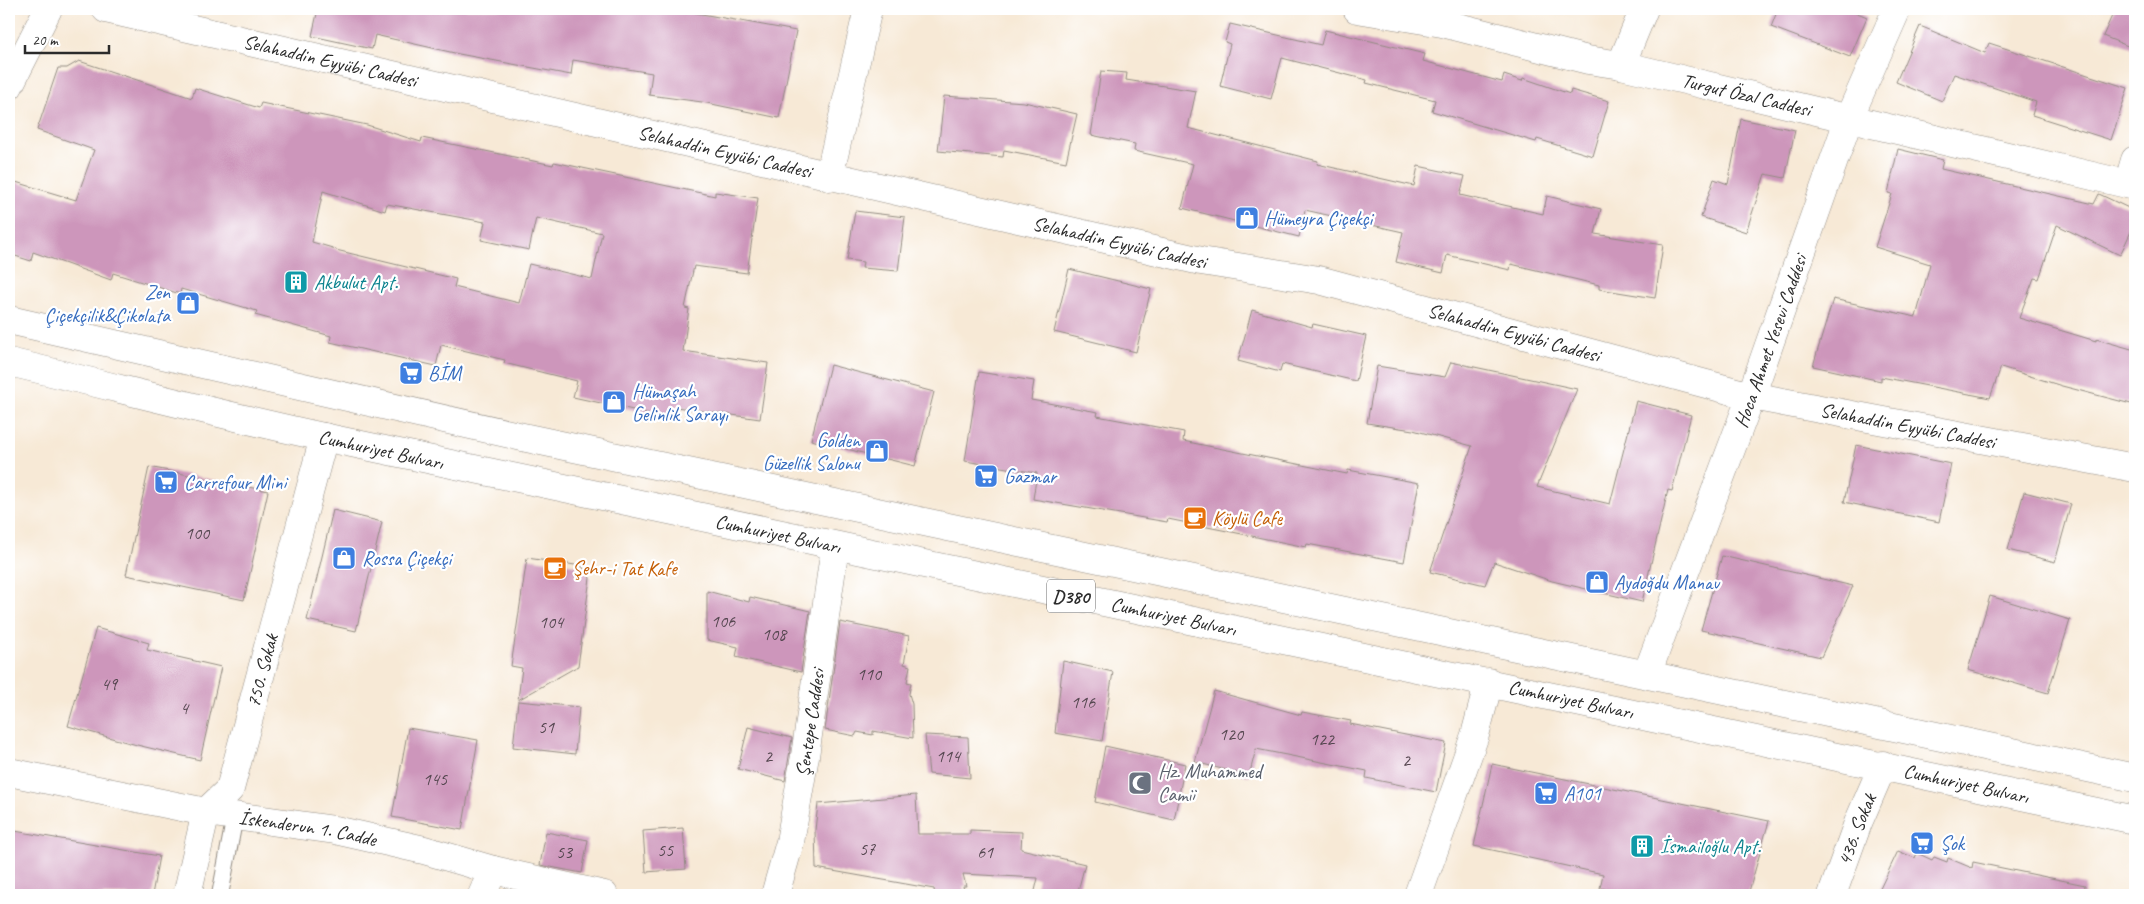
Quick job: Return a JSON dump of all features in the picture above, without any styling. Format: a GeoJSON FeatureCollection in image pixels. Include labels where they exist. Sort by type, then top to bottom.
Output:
{"type":"FeatureCollection","features":[{"type":"Feature","properties":{"kind":"street"},"geometry":{"type":"LineString","coordinates":[[9,86],[48,9]]}},
{"type":"Feature","properties":{"kind":"street","name":"Selahaddin Eyyübi Caddesi"},"geometry":{"type":"LineString","coordinates":[[106,9],[829,177],[1201,261],[1318,280],[1751,396],[2135,468]]}},
{"type":"Feature","properties":{"kind":"street"},"geometry":{"type":"LineString","coordinates":[[829,177],[868,9]]}},
{"type":"Feature","properties":{"kind":"street","name":"Turgut Özal Caddesi"},"geometry":{"type":"LineString","coordinates":[[1357,9],[1444,16],[1588,60],[1621,65],[1849,118],[2133,177]]}},
{"type":"Feature","properties":{"kind":"street"},"geometry":{"type":"LineString","coordinates":[[1621,65],[1644,9]]}},
{"type":"Feature","properties":{"kind":"street","name":"Hoca Ahmet Yesevi Caddesi"},"geometry":{"type":"LineString","coordinates":[[1646,674],[1751,396],[1849,118],[1897,9]]}},
{"type":"Feature","properties":{"kind":"street","name":"Cumhuriyet Bulvarı"},"geometry":{"type":"LineString","coordinates":[[9,320],[527,438],[2135,778]]}},
{"type":"Feature","properties":{"kind":"street","name":"Cumhuriyet Bulvarı"},"geometry":{"type":"LineString","coordinates":[[9,362],[324,437],[835,547],[1489,682],[2135,820]]}},
{"type":"Feature","properties":{"kind":"street","name":"750. Sokak"},"geometry":{"type":"LineString","coordinates":[[206,812],[230,789],[324,437]]}},
{"type":"Feature","properties":{"kind":"street","name":"Şentepe Caddesi"},"geometry":{"type":"LineString","coordinates":[[775,895],[790,842],[804,765],[835,547]]}},
{"type":"Feature","properties":{"kind":"street"},"geometry":{"type":"LineString","coordinates":[[1418,895],[1475,735],[1489,682]]}},
{"type":"Feature","properties":{"kind":"street","name":"436. Sokak"},"geometry":{"type":"LineString","coordinates":[[1832,895],[1858,823],[1882,765]]}},
{"type":"Feature","properties":{"kind":"street","name":"İskenderun 1. Cadde"},"geometry":{"type":"LineString","coordinates":[[9,772],[206,812],[335,830],[424,850],[493,870],[604,895]]}},
{"type":"Feature","properties":{"kind":"street"},"geometry":{"type":"LineString","coordinates":[[187,895],[206,812]]}},
{"type":"Feature","properties":{"kind":"street"},"geometry":{"type":"LineString","coordinates":[[482,895],[493,870]]}},
{"type":"Feature","properties":{"kind":"lane"},"geometry":{"type":"LineString","coordinates":[[220,895],[235,816]]}},
{"type":"Feature","properties":{"kind":"building"},"geometry":{"type":"Polygon","coordinates":[[[318,9],[674,9],[796,31],[779,118],[702,102],[649,95],[652,73],[573,60],[571,75],[459,54],[375,35],[372,49],[312,36],[318,9]]]}},
{"type":"Feature","properties":{"kind":"building"},"geometry":{"type":"Polygon","coordinates":[[[1778,9],[1848,9],[1867,17],[1850,57],[1771,27],[1778,9]]]}},
{"type":"Feature","properties":{"kind":"building"},"geometry":{"type":"Polygon","coordinates":[[[2115,9],[2135,9],[2135,49],[2103,36],[2115,9]]]}},
{"type":"Feature","properties":{"kind":"building"},"geometry":{"type":"Polygon","coordinates":[[[1230,24],[1321,45],[1325,30],[1425,54],[1423,61],[1502,82],[1504,75],[1522,81],[1523,78],[1570,94],[1571,90],[1609,101],[1593,156],[1537,139],[1536,142],[1432,111],[1435,100],[1366,83],[1367,80],[1282,58],[1271,99],[1220,86],[1230,44],[1225,42],[1230,24]]]}},
{"type":"Feature","properties":{"kind":"building"},"geometry":{"type":"Polygon","coordinates":[[[1920,26],[1985,53],[1989,43],[2128,88],[2111,140],[2032,115],[2036,102],[1954,74],[1942,101],[1896,82],[1920,26]]]}},
{"type":"Feature","properties":{"kind":"building"},"geometry":{"type":"Polygon","coordinates":[[[79,61],[192,98],[195,88],[259,108],[261,103],[367,125],[421,142],[422,138],[553,165],[554,162],[715,196],[715,192],[758,198],[747,273],[694,266],[685,308],[689,309],[683,351],[768,363],[760,419],[676,407],[675,419],[573,397],[577,381],[504,363],[505,360],[441,345],[436,366],[330,342],[331,336],[255,315],[257,311],[181,289],[180,294],[113,273],[111,280],[33,252],[31,261],[9,254],[9,180],[76,200],[94,150],[37,130],[58,68],[67,68],[79,61]],[[323,191],[312,242],[336,250],[456,279],[454,287],[519,303],[529,264],[592,279],[602,233],[536,218],[529,250],[481,240],[485,222],[387,204],[385,211],[323,191]]]}},
{"type":"Feature","properties":{"kind":"building"},"geometry":{"type":"Polygon","coordinates":[[[1101,71],[1127,73],[1126,80],[1196,91],[1188,128],[1318,161],[1317,164],[1414,186],[1418,166],[1465,176],[1460,195],[1543,214],[1547,196],[1601,209],[1595,234],[1663,245],[1655,298],[1599,289],[1599,285],[1511,264],[1510,270],[1447,255],[1443,273],[1396,262],[1403,232],[1305,210],[1299,237],[1182,208],[1193,164],[1134,151],[1135,144],[1091,135],[1101,71]]]}},
{"type":"Feature","properties":{"kind":"building"},"geometry":{"type":"Polygon","coordinates":[[[944,96],[1024,102],[1077,114],[1066,162],[1004,150],[1003,157],[938,151],[944,96]]]}},
{"type":"Feature","properties":{"kind":"building"},"geometry":{"type":"Polygon","coordinates":[[[1741,119],[1795,130],[1785,178],[1765,174],[1746,232],[1701,217],[1714,179],[1728,184],[1741,119]]]}},
{"type":"Feature","properties":{"kind":"building"},"geometry":{"type":"Polygon","coordinates":[[[1898,149],[1943,160],[1941,169],[2094,204],[2099,194],[2135,211],[2135,223],[2120,255],[2057,225],[2039,279],[2034,278],[2019,318],[2096,341],[2096,339],[2135,350],[2135,405],[2062,386],[2001,367],[1990,398],[1881,377],[1881,381],[1813,366],[1833,299],[1916,317],[1930,264],[1875,247],[1892,194],[1888,193],[1898,149]]]}},
{"type":"Feature","properties":{"kind":"building"},"geometry":{"type":"Polygon","coordinates":[[[855,211],[905,217],[898,271],[862,268],[863,262],[847,260],[855,211]]]}},
{"type":"Feature","properties":{"kind":"building"},"geometry":{"type":"Polygon","coordinates":[[[1069,269],[1151,289],[1136,352],[1054,332],[1069,269]]]}},
{"type":"Feature","properties":{"kind":"building"},"geometry":{"type":"Polygon","coordinates":[[[1252,310],[1312,327],[1313,324],[1366,336],[1356,381],[1282,364],[1280,372],[1238,361],[1252,310]]]}},
{"type":"Feature","properties":{"kind":"building"},"geometry":{"type":"Polygon","coordinates":[[[1451,362],[1577,389],[1537,487],[1610,504],[1636,401],[1691,415],[1672,491],[1668,490],[1642,602],[1552,581],[1494,562],[1485,585],[1430,572],[1472,446],[1413,430],[1367,423],[1377,366],[1445,377],[1451,362]]]}},
{"type":"Feature","properties":{"kind":"building"},"geometry":{"type":"Polygon","coordinates":[[[830,365],[934,392],[915,466],[811,440],[830,365]]]}},
{"type":"Feature","properties":{"kind":"building"},"geometry":{"type":"Polygon","coordinates":[[[979,372],[1034,381],[1031,400],[1098,412],[1097,416],[1184,432],[1183,441],[1347,474],[1348,470],[1419,483],[1404,562],[1307,544],[1306,547],[1168,519],[1167,522],[1033,499],[1037,473],[965,461],[979,372]]]}},
{"type":"Feature","properties":{"kind":"building"},"geometry":{"type":"Polygon","coordinates":[[[1856,445],[1951,464],[1939,522],[1844,502],[1856,445]]]}},
{"type":"Feature","properties":{"kind":"building"},"geometry":{"type":"Polygon","coordinates":[[[149,467],[268,491],[244,600],[126,575],[149,467]]]}},
{"type":"Feature","properties":{"kind":"building"},"geometry":{"type":"Polygon","coordinates":[[[2024,492],[2071,504],[2055,562],[2008,550],[2024,492]]]}},
{"type":"Feature","properties":{"kind":"building"},"geometry":{"type":"Polygon","coordinates":[[[333,510],[382,522],[356,631],[307,620],[333,510]]]}},
{"type":"Feature","properties":{"kind":"building"},"geometry":{"type":"Polygon","coordinates":[[[1722,556],[1853,586],[1821,657],[1701,630],[1722,556]]]}},
{"type":"Feature","properties":{"kind":"building"},"geometry":{"type":"Polygon","coordinates":[[[527,558],[582,566],[590,578],[578,666],[518,700],[522,668],[511,666],[527,558]]]}},
{"type":"Feature","properties":{"kind":"building"},"geometry":{"type":"Polygon","coordinates":[[[707,591],[749,602],[750,597],[810,611],[801,672],[736,657],[738,647],[707,640],[707,591]]]}},
{"type":"Feature","properties":{"kind":"building"},"geometry":{"type":"Polygon","coordinates":[[[1990,596],[2070,620],[2048,693],[1968,670],[1990,596]]]}},
{"type":"Feature","properties":{"kind":"building"},"geometry":{"type":"Polygon","coordinates":[[[840,622],[909,636],[904,664],[910,666],[907,682],[911,683],[909,694],[912,704],[913,738],[873,731],[873,735],[857,732],[855,736],[825,730],[840,622]]]}},
{"type":"Feature","properties":{"kind":"building"},"geometry":{"type":"Polygon","coordinates":[[[96,628],[149,643],[147,650],[221,667],[200,760],[68,726],[96,628]]]}},
{"type":"Feature","properties":{"kind":"building"},"geometry":{"type":"Polygon","coordinates":[[[1063,661],[1113,672],[1102,741],[1055,733],[1063,661]]]}},
{"type":"Feature","properties":{"kind":"building"},"geometry":{"type":"Polygon","coordinates":[[[1214,691],[1301,715],[1302,712],[1351,721],[1350,724],[1446,743],[1436,792],[1366,778],[1367,771],[1256,749],[1249,776],[1195,762],[1214,691]]]}},
{"type":"Feature","properties":{"kind":"building"},"geometry":{"type":"Polygon","coordinates":[[[518,701],[579,707],[575,754],[513,747],[518,701]]]}},
{"type":"Feature","properties":{"kind":"building"},"geometry":{"type":"Polygon","coordinates":[[[748,727],[792,738],[785,781],[738,769],[748,727]]]}},
{"type":"Feature","properties":{"kind":"building"},"geometry":{"type":"Polygon","coordinates":[[[408,728],[478,740],[462,830],[392,817],[408,728]]]}},
{"type":"Feature","properties":{"kind":"building"},"geometry":{"type":"Polygon","coordinates":[[[925,735],[968,737],[970,778],[929,774],[925,735]]]}},
{"type":"Feature","properties":{"kind":"building","name":"Hz. Muhammed Camii"},"geometry":{"type":"Polygon","coordinates":[[[1105,746],[1185,764],[1174,820],[1095,802],[1105,746]]]}},
{"type":"Feature","properties":{"kind":"building"},"geometry":{"type":"Polygon","coordinates":[[[1492,764],[1769,821],[1748,895],[1683,895],[1665,892],[1664,895],[1633,895],[1600,888],[1603,874],[1474,846],[1492,764]]]}},
{"type":"Feature","properties":{"kind":"building"},"geometry":{"type":"Polygon","coordinates":[[[916,795],[918,834],[970,834],[970,830],[1022,832],[1021,849],[1085,864],[1077,895],[1034,895],[1038,878],[963,874],[966,886],[963,886],[965,895],[935,895],[934,889],[816,868],[815,830],[818,804],[916,795]]]}},
{"type":"Feature","properties":{"kind":"building"},"geometry":{"type":"Polygon","coordinates":[[[683,828],[686,869],[646,872],[643,831],[683,828]]]}},
{"type":"Feature","properties":{"kind":"building"},"geometry":{"type":"Polygon","coordinates":[[[9,830],[159,856],[152,895],[9,895],[9,830]]]}},
{"type":"Feature","properties":{"kind":"building"},"geometry":{"type":"Polygon","coordinates":[[[546,832],[588,840],[582,873],[540,865],[546,832]]]}},
{"type":"Feature","properties":{"kind":"building"},"geometry":{"type":"Polygon","coordinates":[[[1898,851],[1915,858],[1917,853],[1932,860],[1934,857],[1947,862],[1948,858],[1972,868],[1973,862],[2085,885],[2084,895],[1877,895],[1898,851]]]}},
{"type":"Feature","properties":{"kind":"place","name":"Hümeyra Çiçekçi"},"geometry":{"type":"Point","coordinates":[1247,218]}},
{"type":"Feature","properties":{"kind":"place","name":"Akbulut Apt."},"geometry":{"type":"Point","coordinates":[296,282]}},
{"type":"Feature","properties":{"kind":"place","name":"Zen Çiçekçilik&Çikolata"},"geometry":{"type":"Point","coordinates":[188,303]}},
{"type":"Feature","properties":{"kind":"place","name":"BİM"},"geometry":{"type":"Point","coordinates":[411,373]}},
{"type":"Feature","properties":{"kind":"place","name":"Hümaşah Gelinlik Sarayı"},"geometry":{"type":"Point","coordinates":[614,402]}},
{"type":"Feature","properties":{"kind":"place","name":"Golden Güzellik Salonu"},"geometry":{"type":"Point","coordinates":[877,451]}},
{"type":"Feature","properties":{"kind":"place","name":"Gazmar"},"geometry":{"type":"Point","coordinates":[986,476]}},
{"type":"Feature","properties":{"kind":"place","name":"Carrefour Mini"},"geometry":{"type":"Point","coordinates":[166,482]}},
{"type":"Feature","properties":{"kind":"place","name":"Köylü Cafe"},"geometry":{"type":"Point","coordinates":[1195,518]}},
{"type":"Feature","properties":{"kind":"place","name":"Rossa Çiçekçi"},"geometry":{"type":"Point","coordinates":[344,558]}},
{"type":"Feature","properties":{"kind":"place","name":"Şehr-i Tat Kafe"},"geometry":{"type":"Point","coordinates":[555,568]}},
{"type":"Feature","properties":{"kind":"place","name":"Aydoğdu Manav"},"geometry":{"type":"Point","coordinates":[1597,582]}},
{"type":"Feature","properties":{"kind":"place","name":"Hz. Muhammed Camii"},"geometry":{"type":"Point","coordinates":[1140,783]}},
{"type":"Feature","properties":{"kind":"place","name":"A101"},"geometry":{"type":"Point","coordinates":[1546,793]}},
{"type":"Feature","properties":{"kind":"place","name":"Şok"},"geometry":{"type":"Point","coordinates":[1922,843]}},
{"type":"Feature","properties":{"kind":"place","name":"İsmailoğlu Apt."},"geometry":{"type":"Point","coordinates":[1642,846]}}]}
